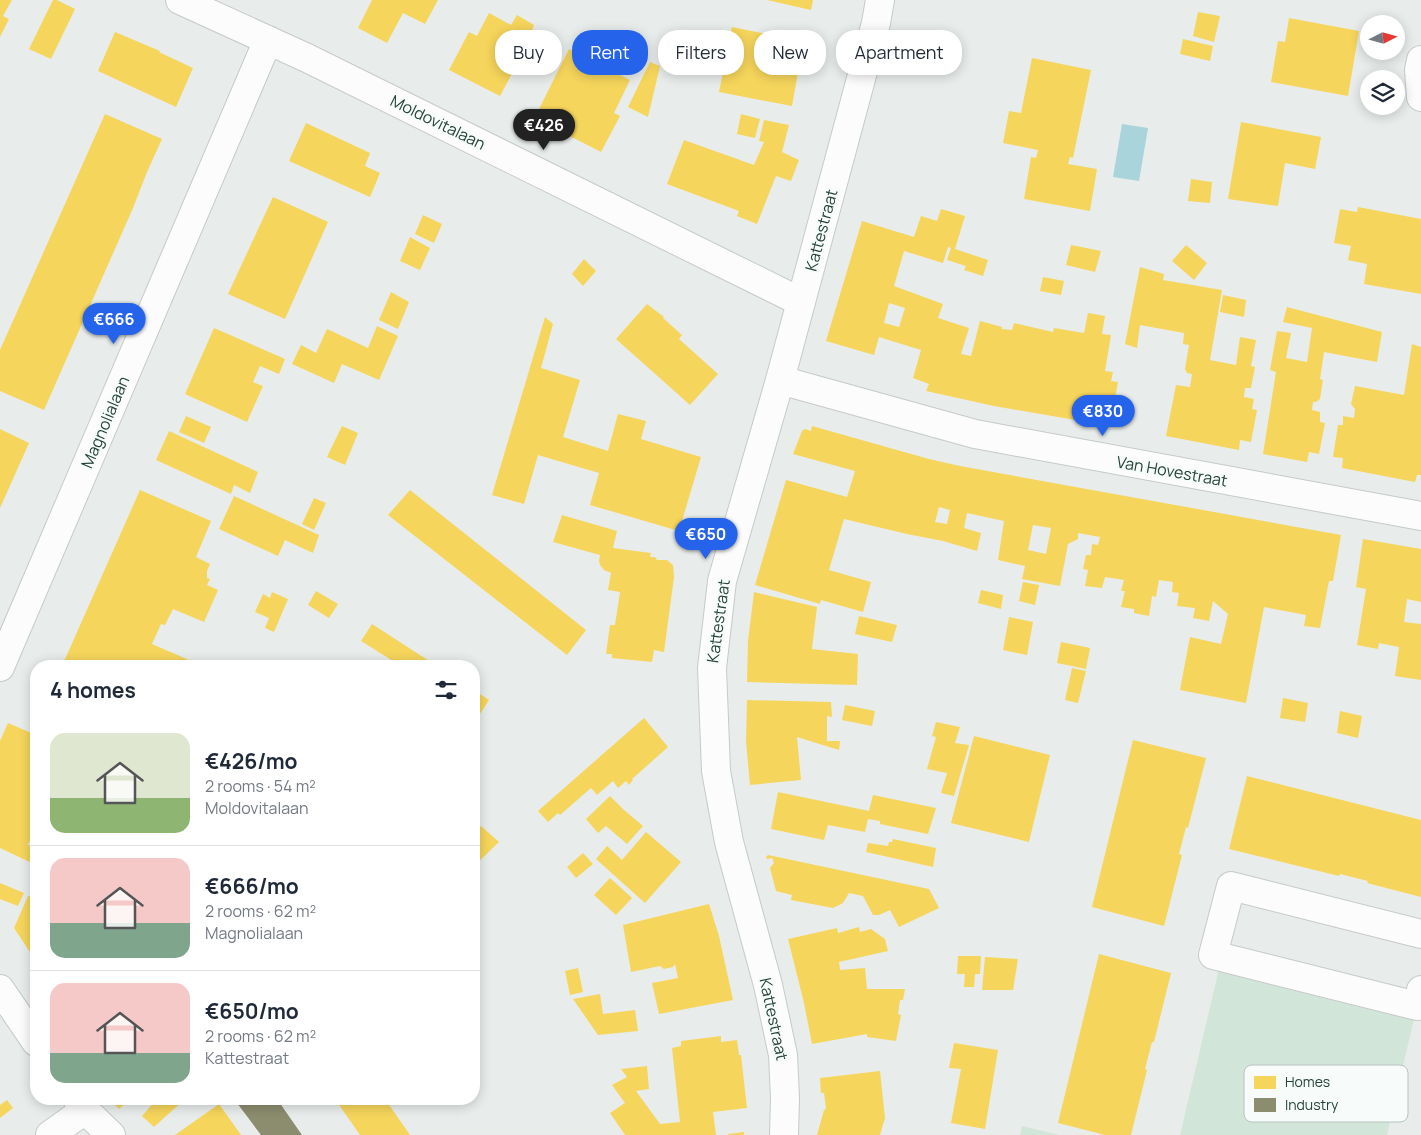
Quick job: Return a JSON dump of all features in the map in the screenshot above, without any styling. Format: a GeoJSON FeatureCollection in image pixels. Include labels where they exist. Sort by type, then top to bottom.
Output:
{"type":"FeatureCollection","features":[{"type":"Feature","properties":{"kind":"street","name":"Moldovitalaan"},"geometry":{"type":"LineString","coordinates":[[180,0],[308,58],[801,302]]}},
{"type":"Feature","properties":{"kind":"street","name":"Kattestraat"},"geometry":{"type":"LineString","coordinates":[[784,1135],[783,1055],[768,985],[729,842],[716,771],[712,668],[722,581],[780,380],[880,0]]}},
{"type":"Feature","properties":{"kind":"street","name":"Magnolialaan"},"geometry":{"type":"LineString","coordinates":[[0,667],[268,40]]}},
{"type":"Feature","properties":{"kind":"street"},"geometry":{"type":"LineString","coordinates":[[1421,60],[1419,70],[1421,97]]}},
{"type":"Feature","properties":{"kind":"street","name":"Van Hovestraat"},"geometry":{"type":"LineString","coordinates":[[780,380],[975,434],[1421,516]]}},
{"type":"Feature","properties":{"kind":"street"},"geometry":{"type":"LineString","coordinates":[[1421,934],[1231,886],[1213,955],[1417,1006],[1421,990]]}},
{"type":"Feature","properties":{"kind":"street"},"geometry":{"type":"LineString","coordinates":[[0,990],[30,1033]]}},
{"type":"Feature","properties":{"kind":"street"},"geometry":{"type":"LineString","coordinates":[[50,1135],[80,1105]]}},
{"type":"Feature","properties":{"kind":"street"},"geometry":{"type":"LineString","coordinates":[[82,1105],[111,1135]]}},
{"type":"Feature","properties":{"kind":"green space"},"geometry":{"type":"Polygon","coordinates":[[[1221,960],[1417,1006],[1403,1065],[1244,1065],[1244,1122],[1390,1122],[1387,1135],[1180,1135],[1221,960]]]}},
{"type":"Feature","properties":{"kind":"green space"},"geometry":{"type":"Polygon","coordinates":[[[1022,1126],[1059,1135],[1020,1135],[1022,1126]]]}},
{"type":"Feature","properties":{"kind":"water"},"geometry":{"type":"Polygon","coordinates":[[[1122,124],[1148,128],[1139,181],[1113,177],[1122,124]]]}},
{"type":"Feature","properties":{"kind":"building: Homes"},"geometry":{"type":"Polygon","coordinates":[[[0,0],[12,0],[3,16],[9,19],[0,37],[0,0]]]}},
{"type":"Feature","properties":{"kind":"building: Homes"},"geometry":{"type":"Polygon","coordinates":[[[53,0],[57,0],[75,9],[51,59],[29,49],[53,0]]]}},
{"type":"Feature","properties":{"kind":"building: Homes"},"geometry":{"type":"Polygon","coordinates":[[[372,0],[438,0],[425,24],[403,13],[387,43],[358,28],[372,0]]]}},
{"type":"Feature","properties":{"kind":"building: Homes"},"geometry":{"type":"Polygon","coordinates":[[[767,0],[813,0],[811,10],[767,0]]]}},
{"type":"Feature","properties":{"kind":"building: Homes"},"geometry":{"type":"Polygon","coordinates":[[[1198,12],[1220,16],[1214,42],[1193,36],[1198,12]]]}},
{"type":"Feature","properties":{"kind":"building: Homes"},"geometry":{"type":"Polygon","coordinates":[[[489,13],[511,25],[517,15],[534,25],[532,30],[495,30],[495,75],[511,75],[500,96],[449,70],[469,32],[477,36],[489,13]]]}},
{"type":"Feature","properties":{"kind":"building: Homes"},"geometry":{"type":"Polygon","coordinates":[[[1289,18],[1359,31],[1348,96],[1271,82],[1278,41],[1285,42],[1289,18]]]}},
{"type":"Feature","properties":{"kind":"building: Homes"},"geometry":{"type":"Polygon","coordinates":[[[732,27],[754,31],[754,75],[797,75],[792,106],[719,92],[722,75],[744,75],[744,30],[731,30],[732,27]]]}},
{"type":"Feature","properties":{"kind":"building: Homes"},"geometry":{"type":"Polygon","coordinates":[[[115,32],[160,51],[193,68],[176,107],[98,71],[115,32]]]}},
{"type":"Feature","properties":{"kind":"building: Homes"},"geometry":{"type":"Polygon","coordinates":[[[1183,39],[1213,46],[1210,61],[1180,54],[1183,39]]]}},
{"type":"Feature","properties":{"kind":"building: Homes"},"geometry":{"type":"Polygon","coordinates":[[[569,49],[572,51],[572,75],[620,75],[630,80],[614,113],[620,116],[601,152],[552,127],[555,120],[537,113],[556,75],[562,75],[562,63],[569,49]]]}},
{"type":"Feature","properties":{"kind":"building: Homes"},"geometry":{"type":"Polygon","coordinates":[[[1032,58],[1091,70],[1073,158],[1070,157],[1068,164],[1097,169],[1090,211],[1024,199],[1031,157],[1036,158],[1038,150],[1003,143],[1009,111],[1021,113],[1032,58]]]}},
{"type":"Feature","properties":{"kind":"building: Homes"},"geometry":{"type":"Polygon","coordinates":[[[650,62],[658,65],[658,74],[648,117],[628,107],[644,75],[648,75],[650,62]]]}},
{"type":"Feature","properties":{"kind":"building: Homes"},"geometry":{"type":"Polygon","coordinates":[[[105,114],[162,139],[44,410],[0,391],[0,350],[105,114]]]}},
{"type":"Feature","properties":{"kind":"building: Homes"},"geometry":{"type":"Polygon","coordinates":[[[741,114],[760,119],[755,138],[737,134],[741,114]]]}},
{"type":"Feature","properties":{"kind":"building: Homes"},"geometry":{"type":"Polygon","coordinates":[[[764,120],[789,125],[782,152],[799,160],[791,181],[776,176],[757,224],[737,216],[739,211],[667,184],[684,140],[754,165],[764,142],[759,141],[764,120]]]}},
{"type":"Feature","properties":{"kind":"building: Homes"},"geometry":{"type":"Polygon","coordinates":[[[1241,122],[1321,137],[1315,169],[1285,163],[1278,206],[1228,199],[1241,122]]]}},
{"type":"Feature","properties":{"kind":"building: Homes"},"geometry":{"type":"Polygon","coordinates":[[[306,123],[370,153],[365,166],[380,173],[370,197],[289,161],[306,123]]]}},
{"type":"Feature","properties":{"kind":"building: Homes"},"geometry":{"type":"Polygon","coordinates":[[[1191,179],[1212,182],[1210,203],[1188,201],[1191,179]]]}},
{"type":"Feature","properties":{"kind":"building: Homes"},"geometry":{"type":"Polygon","coordinates":[[[273,197],[328,222],[285,319],[228,294],[273,197]]]}},
{"type":"Feature","properties":{"kind":"building: Homes"},"geometry":{"type":"Polygon","coordinates":[[[1358,207],[1421,219],[1421,294],[1364,284],[1367,264],[1348,260],[1351,246],[1334,243],[1340,209],[1357,212],[1358,207]]]}},
{"type":"Feature","properties":{"kind":"building: Homes"},"geometry":{"type":"Polygon","coordinates":[[[941,209],[965,216],[955,249],[988,260],[983,276],[964,270],[966,266],[947,260],[951,248],[948,247],[943,263],[904,251],[894,286],[943,304],[938,318],[969,328],[961,354],[971,356],[980,321],[1002,327],[1002,329],[1012,330],[1014,323],[1053,332],[1054,328],[1084,333],[1088,313],[1105,316],[1102,334],[1111,335],[1105,371],[1113,372],[1111,381],[1118,382],[1110,426],[994,406],[926,391],[929,384],[913,378],[921,350],[879,337],[874,355],[826,341],[862,221],[914,237],[921,216],[937,221],[941,209]],[[889,303],[884,323],[899,327],[905,308],[889,303]]]}},
{"type":"Feature","properties":{"kind":"building: Homes"},"geometry":{"type":"Polygon","coordinates":[[[423,215],[442,224],[434,243],[415,234],[423,215]]]}},
{"type":"Feature","properties":{"kind":"building: Homes"},"geometry":{"type":"Polygon","coordinates":[[[410,237],[430,248],[420,270],[400,261],[410,237]]]}},
{"type":"Feature","properties":{"kind":"building: Homes"},"geometry":{"type":"Polygon","coordinates":[[[1071,245],[1101,251],[1095,272],[1066,265],[1071,245]]]}},
{"type":"Feature","properties":{"kind":"building: Homes"},"geometry":{"type":"Polygon","coordinates":[[[1186,245],[1207,263],[1194,280],[1172,261],[1186,245]]]}},
{"type":"Feature","properties":{"kind":"building: Homes"},"geometry":{"type":"Polygon","coordinates":[[[584,259],[596,271],[583,286],[572,274],[584,259]]]}},
{"type":"Feature","properties":{"kind":"building: Homes"},"geometry":{"type":"Polygon","coordinates":[[[1140,267],[1164,274],[1163,280],[1222,290],[1210,360],[1236,365],[1240,337],[1256,340],[1251,366],[1255,367],[1251,388],[1245,388],[1244,397],[1254,399],[1252,409],[1257,410],[1251,442],[1240,440],[1239,450],[1166,436],[1176,385],[1190,387],[1192,374],[1187,373],[1185,369],[1189,345],[1183,344],[1184,333],[1140,325],[1137,348],[1125,344],[1140,267]]]}},
{"type":"Feature","properties":{"kind":"building: Homes"},"geometry":{"type":"Polygon","coordinates":[[[1043,277],[1064,281],[1061,295],[1040,291],[1043,277]]]}},
{"type":"Feature","properties":{"kind":"building: Homes"},"geometry":{"type":"Polygon","coordinates":[[[391,292],[409,302],[398,329],[379,320],[391,292]]]}},
{"type":"Feature","properties":{"kind":"building: Homes"},"geometry":{"type":"Polygon","coordinates":[[[1223,295],[1246,300],[1244,317],[1220,312],[1223,295]]]}},
{"type":"Feature","properties":{"kind":"building: Homes"},"geometry":{"type":"Polygon","coordinates":[[[647,304],[664,317],[682,335],[679,339],[718,374],[690,405],[616,339],[647,304]]]}},
{"type":"Feature","properties":{"kind":"building: Homes"},"geometry":{"type":"Polygon","coordinates":[[[1287,307],[1382,332],[1377,362],[1324,352],[1320,379],[1323,380],[1320,399],[1313,402],[1312,410],[1320,412],[1320,422],[1325,423],[1319,454],[1309,452],[1307,462],[1263,454],[1276,372],[1270,370],[1277,331],[1291,333],[1286,358],[1307,362],[1312,328],[1283,322],[1287,307]]]}},
{"type":"Feature","properties":{"kind":"building: Homes"},"geometry":{"type":"Polygon","coordinates":[[[545,317],[553,324],[541,368],[580,380],[563,437],[608,451],[618,414],[646,421],[641,439],[701,457],[679,531],[590,505],[599,473],[538,455],[524,504],[492,495],[545,317]]]}},
{"type":"Feature","properties":{"kind":"building: Homes"},"geometry":{"type":"Polygon","coordinates":[[[377,326],[398,336],[379,380],[342,364],[334,383],[292,364],[301,345],[316,353],[327,329],[368,348],[377,326]]]}},
{"type":"Feature","properties":{"kind":"building: Homes"},"geometry":{"type":"Polygon","coordinates":[[[214,328],[285,359],[279,374],[260,366],[253,382],[263,386],[247,422],[185,394],[214,328]]]}},
{"type":"Feature","properties":{"kind":"building: Homes"},"geometry":{"type":"Polygon","coordinates":[[[1412,344],[1421,347],[1421,475],[1417,475],[1415,482],[1342,468],[1343,458],[1333,457],[1338,425],[1343,425],[1343,416],[1354,418],[1355,409],[1351,404],[1355,386],[1404,395],[1412,344]]]}},
{"type":"Feature","properties":{"kind":"building: Homes"},"geometry":{"type":"Polygon","coordinates":[[[186,416],[211,427],[204,443],[179,432],[186,416]]]}},
{"type":"Feature","properties":{"kind":"building: Homes"},"geometry":{"type":"Polygon","coordinates":[[[342,426],[358,433],[345,465],[327,457],[342,426]]]}},
{"type":"Feature","properties":{"kind":"building: Homes"},"geometry":{"type":"Polygon","coordinates":[[[812,426],[960,466],[1341,535],[1333,581],[1329,581],[1320,628],[1304,626],[1306,615],[1264,607],[1246,703],[1180,690],[1190,637],[1221,644],[1228,614],[1213,601],[1209,621],[1193,618],[1195,608],[1177,606],[1179,593],[1172,592],[1173,582],[1159,580],[1156,597],[1152,596],[1149,616],[1134,613],[1134,609],[1121,607],[1125,591],[1121,591],[1124,580],[1105,577],[1102,588],[1085,586],[1088,570],[1083,569],[1086,555],[1091,555],[1092,544],[1098,545],[1100,537],[1078,533],[1078,539],[1068,544],[1060,586],[1022,579],[1025,566],[998,560],[1004,521],[967,513],[964,528],[981,533],[977,551],[943,541],[844,519],[829,570],[871,582],[863,612],[821,600],[820,604],[755,585],[786,480],[847,497],[855,471],[793,454],[802,431],[805,429],[811,431],[812,426]],[[939,507],[935,522],[947,524],[950,510],[939,507]],[[1033,525],[1028,550],[1046,554],[1051,528],[1033,525]]]}},
{"type":"Feature","properties":{"kind":"building: Homes"},"geometry":{"type":"Polygon","coordinates":[[[0,429],[29,443],[0,508],[0,429]]]}},
{"type":"Feature","properties":{"kind":"building: Homes"},"geometry":{"type":"Polygon","coordinates":[[[169,431],[258,472],[250,493],[234,485],[231,494],[156,460],[169,431]]]}},
{"type":"Feature","properties":{"kind":"building: Homes"},"geometry":{"type":"Polygon","coordinates":[[[140,490],[211,521],[196,557],[210,564],[207,578],[210,579],[207,585],[218,590],[204,622],[173,609],[165,625],[161,624],[152,644],[189,660],[65,660],[140,490]]]}},
{"type":"Feature","properties":{"kind":"building: Homes"},"geometry":{"type":"Polygon","coordinates":[[[410,490],[586,630],[567,655],[388,515],[410,490]]]}},
{"type":"Feature","properties":{"kind":"building: Homes"},"geometry":{"type":"Polygon","coordinates":[[[234,496],[319,535],[313,553],[285,540],[278,556],[219,529],[234,496]]]}},
{"type":"Feature","properties":{"kind":"building: Homes"},"geometry":{"type":"Polygon","coordinates":[[[314,498],[326,503],[314,530],[302,524],[314,498]]]}},
{"type":"Feature","properties":{"kind":"building: Homes"},"geometry":{"type":"Polygon","coordinates":[[[562,515],[617,531],[613,548],[651,553],[650,557],[655,557],[657,560],[667,560],[673,565],[674,577],[664,652],[654,650],[652,662],[612,658],[612,654],[606,654],[610,625],[615,625],[620,592],[608,590],[611,573],[604,570],[600,565],[600,555],[553,542],[562,515]]]}},
{"type":"Feature","properties":{"kind":"building: Homes"},"geometry":{"type":"Polygon","coordinates":[[[1363,539],[1421,549],[1421,602],[1407,599],[1404,622],[1421,624],[1421,680],[1395,676],[1399,647],[1379,643],[1378,649],[1357,645],[1366,589],[1356,587],[1363,539]]]}},
{"type":"Feature","properties":{"kind":"building: Homes"},"geometry":{"type":"Polygon","coordinates":[[[1023,582],[1039,585],[1035,605],[1019,601],[1023,582]]]}},
{"type":"Feature","properties":{"kind":"building: Homes"},"geometry":{"type":"Polygon","coordinates":[[[981,590],[1003,595],[1001,609],[978,603],[981,590]]]}},
{"type":"Feature","properties":{"kind":"building: Homes"},"geometry":{"type":"Polygon","coordinates":[[[316,591],[338,604],[329,618],[308,605],[316,591]]]}},
{"type":"Feature","properties":{"kind":"building: Homes"},"geometry":{"type":"Polygon","coordinates":[[[272,592],[288,599],[274,632],[265,628],[269,618],[255,612],[263,594],[270,598],[272,592]]]}},
{"type":"Feature","properties":{"kind":"building: Homes"},"geometry":{"type":"Polygon","coordinates":[[[754,592],[817,607],[812,649],[858,654],[857,685],[747,682],[748,641],[754,592]]]}},
{"type":"Feature","properties":{"kind":"building: Homes"},"geometry":{"type":"Polygon","coordinates":[[[859,616],[897,625],[892,642],[855,634],[859,616]]]}},
{"type":"Feature","properties":{"kind":"building: Homes"},"geometry":{"type":"Polygon","coordinates":[[[1009,617],[1033,622],[1027,655],[1003,650],[1009,617]]]}},
{"type":"Feature","properties":{"kind":"building: Homes"},"geometry":{"type":"Polygon","coordinates":[[[372,624],[428,660],[391,660],[361,641],[372,624]]]}},
{"type":"Feature","properties":{"kind":"building: Homes"},"geometry":{"type":"Polygon","coordinates":[[[1061,642],[1090,648],[1086,669],[1057,663],[1061,642]]]}},
{"type":"Feature","properties":{"kind":"building: Homes"},"geometry":{"type":"Polygon","coordinates":[[[1072,668],[1086,671],[1078,703],[1065,700],[1072,668]]]}},
{"type":"Feature","properties":{"kind":"building: Homes"},"geometry":{"type":"Polygon","coordinates":[[[480,694],[489,700],[480,714],[480,694]]]}},
{"type":"Feature","properties":{"kind":"building: Homes"},"geometry":{"type":"Polygon","coordinates":[[[1283,698],[1308,703],[1305,722],[1280,718],[1283,698]]]}},
{"type":"Feature","properties":{"kind":"building: Homes"},"geometry":{"type":"Polygon","coordinates":[[[747,700],[831,702],[832,717],[827,716],[827,741],[840,741],[839,750],[797,737],[801,780],[750,785],[746,741],[747,700]]]}},
{"type":"Feature","properties":{"kind":"building: Homes"},"geometry":{"type":"Polygon","coordinates":[[[845,705],[875,711],[872,726],[842,720],[845,705]]]}},
{"type":"Feature","properties":{"kind":"building: Homes"},"geometry":{"type":"Polygon","coordinates":[[[1340,711],[1362,716],[1358,738],[1337,733],[1340,711]]]}},
{"type":"Feature","properties":{"kind":"building: Homes"},"geometry":{"type":"Polygon","coordinates":[[[644,718],[668,747],[632,779],[629,785],[626,781],[618,788],[613,781],[597,795],[591,788],[560,815],[558,813],[548,822],[538,811],[644,718]]]}},
{"type":"Feature","properties":{"kind":"building: Homes"},"geometry":{"type":"Polygon","coordinates":[[[936,722],[960,727],[955,743],[969,745],[954,796],[941,793],[947,773],[927,769],[936,737],[932,736],[936,722]]]}},
{"type":"Feature","properties":{"kind":"building: Homes"},"geometry":{"type":"Polygon","coordinates":[[[8,723],[30,732],[30,840],[28,845],[30,846],[30,862],[0,848],[0,741],[8,723]]]}},
{"type":"Feature","properties":{"kind":"building: Homes"},"geometry":{"type":"Polygon","coordinates":[[[974,736],[1050,755],[1029,842],[951,823],[974,736]]]}},
{"type":"Feature","properties":{"kind":"building: Homes"},"geometry":{"type":"Polygon","coordinates":[[[1133,740],[1206,758],[1188,828],[1186,827],[1179,854],[1182,855],[1164,926],[1092,907],[1133,740]]]}},
{"type":"Feature","properties":{"kind":"building: Homes"},"geometry":{"type":"Polygon","coordinates":[[[1247,776],[1421,820],[1421,897],[1340,874],[1339,876],[1229,849],[1247,776]]]}},
{"type":"Feature","properties":{"kind":"building: Homes"},"geometry":{"type":"Polygon","coordinates":[[[778,792],[869,811],[873,795],[936,808],[928,834],[880,824],[880,821],[868,819],[865,832],[828,825],[824,840],[771,829],[778,792]]]}},
{"type":"Feature","properties":{"kind":"building: Homes"},"geometry":{"type":"Polygon","coordinates":[[[610,796],[643,826],[627,844],[606,826],[598,833],[586,819],[610,796]]]}},
{"type":"Feature","properties":{"kind":"building: Homes"},"geometry":{"type":"Polygon","coordinates":[[[480,827],[499,842],[480,860],[480,827]]]}},
{"type":"Feature","properties":{"kind":"building: Homes"},"geometry":{"type":"Polygon","coordinates":[[[646,832],[681,862],[645,903],[596,859],[607,846],[622,860],[646,832]]]}},
{"type":"Feature","properties":{"kind":"building: Homes"},"geometry":{"type":"Polygon","coordinates":[[[893,839],[936,848],[933,867],[866,852],[868,843],[888,846],[889,842],[892,842],[893,839]]]}},
{"type":"Feature","properties":{"kind":"building: Homes"},"geometry":{"type":"Polygon","coordinates":[[[583,853],[593,864],[576,878],[567,867],[583,853]]]}},
{"type":"Feature","properties":{"kind":"building: Homes"},"geometry":{"type":"Polygon","coordinates":[[[768,855],[929,889],[939,908],[899,927],[890,910],[879,915],[873,915],[863,896],[849,893],[843,903],[833,908],[791,900],[792,895],[776,891],[770,868],[774,863],[772,858],[767,859],[768,855]]]}},
{"type":"Feature","properties":{"kind":"building: Homes"},"geometry":{"type":"Polygon","coordinates":[[[610,878],[632,898],[616,915],[594,895],[610,878]]]}},
{"type":"Feature","properties":{"kind":"building: Homes"},"geometry":{"type":"Polygon","coordinates":[[[0,883],[24,893],[18,906],[0,899],[0,883]]]}},
{"type":"Feature","properties":{"kind":"building: Homes"},"geometry":{"type":"Polygon","coordinates":[[[28,896],[30,896],[30,952],[14,928],[28,896]]]}},
{"type":"Feature","properties":{"kind":"building: Homes"},"geometry":{"type":"Polygon","coordinates":[[[709,904],[719,936],[733,1000],[659,1014],[652,983],[678,978],[675,964],[673,967],[664,969],[660,966],[631,972],[623,925],[709,904]]]}},
{"type":"Feature","properties":{"kind":"building: Homes"},"geometry":{"type":"Polygon","coordinates":[[[859,927],[860,932],[871,929],[885,939],[888,951],[830,964],[839,962],[840,970],[865,968],[867,989],[905,989],[903,1000],[900,1000],[898,1014],[901,1015],[896,1041],[867,1037],[867,1034],[812,1044],[788,939],[837,928],[838,933],[859,927]]]}},
{"type":"Feature","properties":{"kind":"building: Homes"},"geometry":{"type":"Polygon","coordinates":[[[1099,954],[1171,973],[1154,1042],[1152,1042],[1145,1069],[1147,1070],[1131,1135],[1105,1135],[1058,1123],[1099,954]]]}},
{"type":"Feature","properties":{"kind":"building: Homes"},"geometry":{"type":"Polygon","coordinates":[[[958,956],[981,956],[980,974],[975,974],[974,987],[964,987],[965,974],[957,974],[958,956]]]}},
{"type":"Feature","properties":{"kind":"building: Homes"},"geometry":{"type":"Polygon","coordinates":[[[985,957],[1018,959],[1013,990],[982,990],[985,957]]]}},
{"type":"Feature","properties":{"kind":"building: Homes"},"geometry":{"type":"Polygon","coordinates":[[[578,968],[583,992],[570,995],[565,971],[578,968]]]}},
{"type":"Feature","properties":{"kind":"building: Homes"},"geometry":{"type":"Polygon","coordinates":[[[600,994],[603,1014],[635,1010],[638,1031],[598,1035],[573,999],[600,994]]]}},
{"type":"Feature","properties":{"kind":"building: Homes"},"geometry":{"type":"Polygon","coordinates":[[[721,1036],[721,1042],[737,1040],[739,1055],[741,1055],[747,1108],[713,1112],[716,1135],[625,1135],[610,1113],[625,1103],[612,1085],[627,1077],[621,1069],[647,1066],[649,1089],[636,1091],[660,1124],[680,1122],[672,1048],[681,1046],[681,1041],[721,1036]]]}},
{"type":"Feature","properties":{"kind":"building: Homes"},"geometry":{"type":"Polygon","coordinates":[[[954,1043],[998,1050],[985,1129],[951,1123],[961,1069],[949,1068],[954,1043]]]}},
{"type":"Feature","properties":{"kind":"building: Homes"},"geometry":{"type":"Polygon","coordinates":[[[880,1071],[885,1118],[880,1135],[817,1135],[824,1110],[826,1109],[824,1093],[821,1093],[820,1078],[880,1071]]]}},
{"type":"Feature","properties":{"kind":"building: Homes"},"geometry":{"type":"Polygon","coordinates":[[[7,1100],[13,1108],[0,1118],[0,1105],[7,1100]]]}},
{"type":"Feature","properties":{"kind":"building: Homes"},"geometry":{"type":"Polygon","coordinates":[[[115,1105],[123,1105],[119,1109],[115,1105]]]}},
{"type":"Feature","properties":{"kind":"building: Homes"},"geometry":{"type":"Polygon","coordinates":[[[152,1105],[178,1105],[154,1127],[142,1116],[152,1105]]]}},
{"type":"Feature","properties":{"kind":"building: Homes"},"geometry":{"type":"Polygon","coordinates":[[[220,1105],[241,1135],[175,1135],[220,1105]]]}},
{"type":"Feature","properties":{"kind":"building: Homes"},"geometry":{"type":"Polygon","coordinates":[[[339,1105],[389,1105],[410,1135],[360,1135],[339,1105]]]}},
{"type":"Feature","properties":{"kind":"building: Homes"},"geometry":{"type":"Polygon","coordinates":[[[744,1132],[744,1135],[728,1135],[728,1134],[744,1132]]]}},
{"type":"Feature","properties":{"kind":"building: Industry"},"geometry":{"type":"Polygon","coordinates":[[[238,1105],[281,1105],[302,1135],[261,1135],[238,1105]]]}}]}
